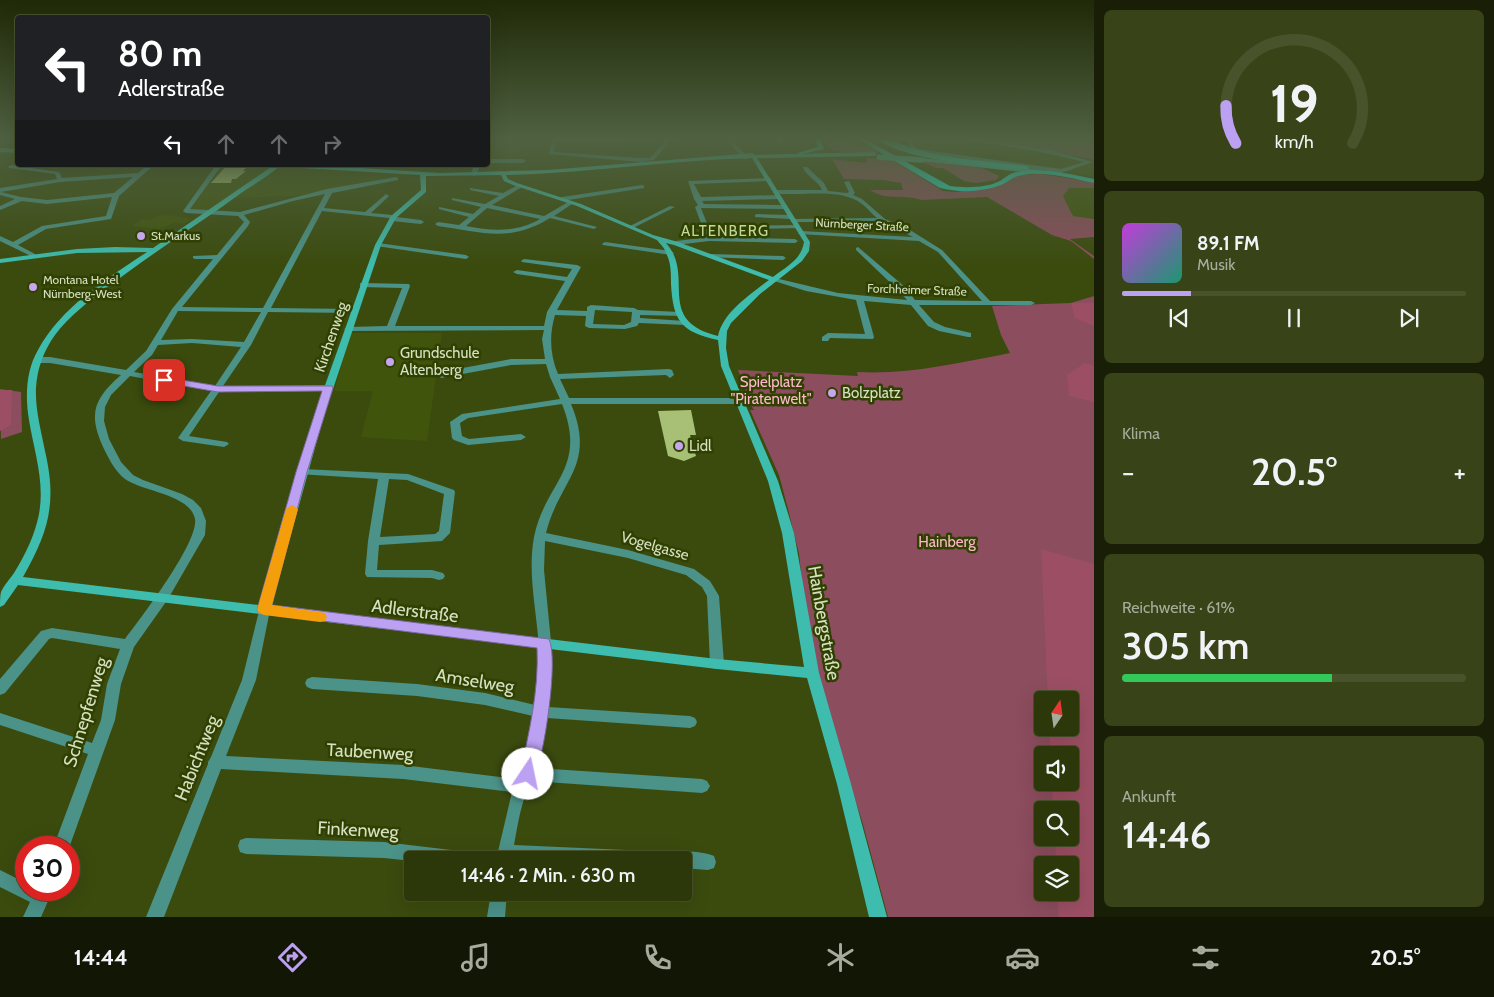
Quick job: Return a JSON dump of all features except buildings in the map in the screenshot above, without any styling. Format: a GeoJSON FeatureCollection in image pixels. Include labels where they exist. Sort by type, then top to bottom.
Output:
{"type":"FeatureCollection","features":[{"type":"Feature","properties":{"kind":"main road"},"geometry":{"type":"LineString","coordinates":[[934,181],[943,186],[960,189],[997,184],[1002,181]]}},
{"type":"Feature","properties":{"kind":"main road"},"geometry":{"type":"LineString","coordinates":[[949,181],[977,185],[996,183],[1000,181]]}},
{"type":"Feature","properties":{"kind":"street"},"geometry":{"type":"LineString","coordinates":[[0,191],[56,181]]}},
{"type":"Feature","properties":{"kind":"street"},"geometry":{"type":"LineString","coordinates":[[0,191],[21,199],[55,202],[116,195],[133,181]]}},
{"type":"Feature","properties":{"kind":"street"},"geometry":{"type":"LineString","coordinates":[[207,181],[186,211],[240,214],[260,207],[327,191],[386,181]]}},
{"type":"Feature","properties":{"kind":"street"},"geometry":{"type":"LineString","coordinates":[[0,602],[15,580],[36,540],[45,516],[46,485],[30,407],[32,383],[38,360],[45,345],[64,321],[100,290],[154,250],[212,212],[253,181]]}},
{"type":"Feature","properties":{"kind":"street","name":"Kirchenweg"},"geometry":{"type":"LineString","coordinates":[[264,610],[302,472],[363,285],[378,245],[392,218],[424,191],[423,181]]}},
{"type":"Feature","properties":{"kind":"street"},"geometry":{"type":"LineString","coordinates":[[508,181],[570,202],[631,227],[666,244],[670,254],[675,302],[685,323],[693,332],[705,338],[722,339]]}},
{"type":"Feature","properties":{"kind":"street"},"geometry":{"type":"LineString","coordinates":[[690,181],[702,206]]}},
{"type":"Feature","properties":{"kind":"street","name":"Nürnberger Straße"},"geometry":{"type":"LineString","coordinates":[[722,339],[724,330],[733,316],[800,260],[806,251],[807,242],[769,181]]}},
{"type":"Feature","properties":{"kind":"street"},"geometry":{"type":"LineString","coordinates":[[819,181],[822,183],[825,192]]}},
{"type":"Feature","properties":{"kind":"street"},"geometry":{"type":"LineString","coordinates":[[847,182],[852,193],[848,195]]}},
{"type":"Feature","properties":{"kind":"street"},"geometry":{"type":"LineString","coordinates":[[462,227],[486,206],[520,186]]}},
{"type":"Feature","properties":{"kind":"street"},"geometry":{"type":"LineString","coordinates":[[561,199],[642,187]]}},
{"type":"Feature","properties":{"kind":"street"},"geometry":{"type":"LineString","coordinates":[[472,189],[503,195]]}},
{"type":"Feature","properties":{"kind":"street"},"geometry":{"type":"LineString","coordinates":[[224,444],[183,438],[247,345],[329,193],[327,191]]}},
{"type":"Feature","properties":{"kind":"street"},"geometry":{"type":"LineString","coordinates":[[697,198],[825,192],[848,195],[860,200],[883,220],[923,239],[946,257],[987,304]]}},
{"type":"Feature","properties":{"kind":"street"},"geometry":{"type":"LineString","coordinates":[[14,244],[44,226],[109,218],[116,195]]}},
{"type":"Feature","properties":{"kind":"street"},"geometry":{"type":"LineString","coordinates":[[366,214],[386,196]]}},
{"type":"Feature","properties":{"kind":"street"},"geometry":{"type":"LineString","coordinates":[[0,208],[21,199]]}},
{"type":"Feature","properties":{"kind":"street"},"geometry":{"type":"LineString","coordinates":[[454,199],[594,227]]}},
{"type":"Feature","properties":{"kind":"street"},"geometry":{"type":"LineString","coordinates":[[438,224],[505,232],[519,230],[546,217],[570,202]]}},
{"type":"Feature","properties":{"kind":"street"},"geometry":{"type":"LineString","coordinates":[[631,227],[672,207]]}},
{"type":"Feature","properties":{"kind":"street"},"geometry":{"type":"LineString","coordinates":[[709,239],[698,207],[784,207]]}},
{"type":"Feature","properties":{"kind":"street"},"geometry":{"type":"LineString","coordinates":[[441,208],[473,216]]}},
{"type":"Feature","properties":{"kind":"street"},"geometry":{"type":"LineString","coordinates":[[320,209],[421,222]]}},
{"type":"Feature","properties":{"kind":"street"},"geometry":{"type":"LineString","coordinates":[[129,374],[149,353],[177,309],[245,226],[247,222],[240,214]]}},
{"type":"Feature","properties":{"kind":"street"},"geometry":{"type":"LineString","coordinates":[[757,216],[795,224]]}},
{"type":"Feature","properties":{"kind":"street","name":"Nürnberger Straße"},"geometry":{"type":"LineString","coordinates":[[795,224],[883,220]]}},
{"type":"Feature","properties":{"kind":"street"},"geometry":{"type":"LineString","coordinates":[[706,228],[795,224]]}},
{"type":"Feature","properties":{"kind":"street","name":"Nürnberger Straße"},"geometry":{"type":"LineString","coordinates":[[795,224],[923,239]]}},
{"type":"Feature","properties":{"kind":"street"},"geometry":{"type":"LineString","coordinates":[[0,238],[34,254]]}},
{"type":"Feature","properties":{"kind":"street"},"geometry":{"type":"LineString","coordinates":[[676,243],[709,239],[795,241]]}},
{"type":"Feature","properties":{"kind":"street"},"geometry":{"type":"LineString","coordinates":[[660,240],[676,243],[775,280]]}},
{"type":"Feature","properties":{"kind":"street"},"geometry":{"type":"LineString","coordinates":[[605,244],[670,254]]}},
{"type":"Feature","properties":{"kind":"street"},"geometry":{"type":"LineString","coordinates":[[378,245],[466,257]]}},
{"type":"Feature","properties":{"kind":"street"},"geometry":{"type":"LineString","coordinates":[[0,261],[34,254],[92,249],[154,250]]}},
{"type":"Feature","properties":{"kind":"street"},"geometry":{"type":"LineString","coordinates":[[858,249],[888,275],[935,327],[968,335]]}},
{"type":"Feature","properties":{"kind":"street"},"geometry":{"type":"LineString","coordinates":[[710,256],[783,258]]}},
{"type":"Feature","properties":{"kind":"street"},"geometry":{"type":"LineString","coordinates":[[195,257],[219,257]]}},
{"type":"Feature","properties":{"kind":"street"},"geometry":{"type":"LineString","coordinates":[[506,851],[541,712],[545,667],[537,566],[540,536],[544,518],[571,467],[576,447],[575,425],[548,361],[546,328],[551,312],[577,266],[524,261]]}},
{"type":"Feature","properties":{"kind":"street"},"geometry":{"type":"LineString","coordinates":[[517,272],[569,279]]}},
{"type":"Feature","properties":{"kind":"street","name":"Forchheimer Straße"},"geometry":{"type":"LineString","coordinates":[[775,280],[860,298],[914,303],[1031,303]]}},
{"type":"Feature","properties":{"kind":"street"},"geometry":{"type":"LineString","coordinates":[[363,285],[406,286],[390,330]]}},
{"type":"Feature","properties":{"kind":"street"},"geometry":{"type":"LineString","coordinates":[[825,339],[828,335],[870,337],[860,298]]}},
{"type":"Feature","properties":{"kind":"street"},"geometry":{"type":"LineString","coordinates":[[591,307],[634,310],[636,316],[634,324],[625,328],[589,326],[590,314],[591,307]]}},
{"type":"Feature","properties":{"kind":"street"},"geometry":{"type":"LineString","coordinates":[[177,309],[354,311]]}},
{"type":"Feature","properties":{"kind":"street"},"geometry":{"type":"LineString","coordinates":[[551,312],[590,314]]}},
{"type":"Feature","properties":{"kind":"street"},"geometry":{"type":"LineString","coordinates":[[636,316],[680,314]]}},
{"type":"Feature","properties":{"kind":"street"},"geometry":{"type":"LineString","coordinates":[[636,316],[685,323]]}},
{"type":"Feature","properties":{"kind":"street"},"geometry":{"type":"LineString","coordinates":[[348,330],[546,328]]}},
{"type":"Feature","properties":{"kind":"street","name":"Hainbergstraße"},"geometry":{"type":"LineString","coordinates":[[722,339],[725,366],[773,481],[788,533],[812,674],[844,784],[878,917]]}},
{"type":"Feature","properties":{"kind":"street"},"geometry":{"type":"LineString","coordinates":[[155,343],[192,341],[247,345]]}},
{"type":"Feature","properties":{"kind":"street"},"geometry":{"type":"LineString","coordinates":[[38,360],[50,360],[218,389],[328,388]]}},
{"type":"Feature","properties":{"kind":"street"},"geometry":{"type":"LineString","coordinates":[[441,375],[511,362],[548,361]]}},
{"type":"Feature","properties":{"kind":"street"},"geometry":{"type":"LineString","coordinates":[[554,377],[669,372],[670,374]]}},
{"type":"Feature","properties":{"kind":"street","name":"Schnepfenweg"},"geometry":{"type":"LineString","coordinates":[[65,836],[108,720],[118,671],[128,645],[164,596],[199,535],[202,524],[196,508],[189,501],[146,486],[128,477],[116,464],[98,419],[100,405],[113,388],[129,374]]}},
{"type":"Feature","properties":{"kind":"street"},"geometry":{"type":"LineString","coordinates":[[521,437],[468,442],[457,438],[455,422],[465,416],[566,401],[740,401]]}},
{"type":"Feature","properties":{"kind":"street"},"geometry":{"type":"LineString","coordinates":[[302,472],[408,476],[450,492],[444,533],[438,538],[374,541]]}},
{"type":"Feature","properties":{"kind":"street"},"geometry":{"type":"LineString","coordinates":[[384,475],[371,574],[432,574],[439,576]]}},
{"type":"Feature","properties":{"kind":"street","name":"Vogelgasse"},"geometry":{"type":"LineString","coordinates":[[540,536],[628,554],[690,572],[700,578],[713,596],[717,664]]}},
{"type":"Feature","properties":{"kind":"street","name":"Adlerstraße"},"geometry":{"type":"LineString","coordinates":[[15,580],[164,596],[544,644],[812,674]]}},
{"type":"Feature","properties":{"kind":"street","name":"Habichtweg"},"geometry":{"type":"LineString","coordinates":[[155,917],[249,680],[264,610]]}},
{"type":"Feature","properties":{"kind":"street"},"geometry":{"type":"LineString","coordinates":[[0,689],[45,635],[52,633],[128,645]]}},
{"type":"Feature","properties":{"kind":"street","name":"Amselweg"},"geometry":{"type":"LineString","coordinates":[[312,683],[417,690],[485,699],[541,712],[690,722]]}},
{"type":"Feature","properties":{"kind":"street"},"geometry":{"type":"LineString","coordinates":[[0,719],[97,750]]}},
{"type":"Feature","properties":{"kind":"street","name":"Taubenweg"},"geometry":{"type":"LineString","coordinates":[[215,762],[525,780],[702,786]]}},
{"type":"Feature","properties":{"kind":"street","name":"Finkenweg"},"geometry":{"type":"LineString","coordinates":[[246,846],[384,850],[404,852]]}},
{"type":"Feature","properties":{"kind":"street"},"geometry":{"type":"LineString","coordinates":[[692,861],[708,862]]}},
{"type":"Feature","properties":{"kind":"street"},"geometry":{"type":"LineString","coordinates":[[0,878],[15,884]]}},
{"type":"Feature","properties":{"kind":"street"},"geometry":{"type":"LineString","coordinates":[[32,917],[40,901]]}},
{"type":"Feature","properties":{"kind":"street"},"geometry":{"type":"LineString","coordinates":[[496,917],[498,901]]}},
{"type":"Feature","properties":{"kind":"shaded area"},"geometry":{"type":"Polygon","coordinates":[[[208,181],[379,181],[295,196],[232,198],[213,211],[188,210],[208,181]]]}},
{"type":"Feature","properties":{"kind":"shaded area"},"geometry":{"type":"Polygon","coordinates":[[[1069,188],[1094,188],[1094,219],[1073,216],[1063,196],[1069,188]]]}},
{"type":"Feature","properties":{"kind":"shaded area"},"geometry":{"type":"Polygon","coordinates":[[[169,215],[192,219],[184,224],[174,223],[159,229],[132,226],[142,219],[150,220],[157,216],[169,215]]]}},
{"type":"Feature","properties":{"kind":"shaded area"},"geometry":{"type":"Polygon","coordinates":[[[1071,303],[1094,303],[1094,326],[1075,318],[1071,303]]]}},
{"type":"Feature","properties":{"kind":"shaded area","name":"Grundschule Altenberg"},"geometry":{"type":"Polygon","coordinates":[[[351,333],[442,333],[427,441],[361,437],[373,391],[334,391],[351,333]]]}},
{"type":"Feature","properties":{"kind":"shaded area"},"geometry":{"type":"Polygon","coordinates":[[[1085,363],[1094,366],[1094,402],[1069,396],[1067,375],[1085,363]]]}},
{"type":"Feature","properties":{"kind":"shaded area"},"geometry":{"type":"Polygon","coordinates":[[[0,390],[12,390],[11,425],[0,431],[0,390]]]}},
{"type":"Feature","properties":{"kind":"shaded area"},"geometry":{"type":"Polygon","coordinates":[[[1041,549],[1094,564],[1094,917],[1059,917],[1058,901],[1079,901],[1079,856],[1056,856],[1055,846],[1079,846],[1079,801],[1053,801],[1052,791],[1079,791],[1079,746],[1050,746],[1050,736],[1079,736],[1079,691],[1048,691],[1041,549]]]}},
{"type":"Feature","properties":{"kind":"green space"},"geometry":{"type":"Polygon","coordinates":[[[888,181],[926,181],[943,191],[956,192],[989,187],[1002,181],[1094,182],[1094,188],[1069,188],[1063,196],[1073,216],[1094,219],[1094,237],[1070,239],[1094,256],[1094,259],[1071,241],[1052,235],[987,197],[921,200],[907,197],[883,196],[870,190],[903,190],[901,183],[888,181]]]}},
{"type":"Feature","properties":{"kind":"green space"},"geometry":{"type":"Polygon","coordinates":[[[964,181],[991,181],[976,183],[964,181]]]}},
{"type":"Feature","properties":{"kind":"green space","name":"Hainberg"},"geometry":{"type":"Polygon","coordinates":[[[1094,296],[1094,917],[888,917],[862,821],[821,695],[807,628],[799,554],[779,475],[750,410],[755,410],[738,370],[858,376],[857,372],[913,370],[1010,353],[1001,335],[992,306],[1071,303],[1094,296]]]}},
{"type":"Feature","properties":{"kind":"green space"},"geometry":{"type":"Polygon","coordinates":[[[0,389],[21,392],[22,432],[1,439],[0,389]]]}},
{"type":"Feature","properties":{"kind":"slow traffic"},"geometry":{"type":"LineString","coordinates":[[292,509],[264,610],[320,617]]}},
{"type":"Feature","properties":{"kind":"place","name":"St.Markus"},"geometry":{"type":"Point","coordinates":[141,236]}},
{"type":"Feature","properties":{"kind":"place","name":"Montana Hotel Nürnberg-West"},"geometry":{"type":"Point","coordinates":[33,287]}},
{"type":"Feature","properties":{"kind":"place","name":"Grundschule Altenberg"},"geometry":{"type":"Point","coordinates":[390,362]}},
{"type":"Feature","properties":{"kind":"place","name":"Bolzplatz"},"geometry":{"type":"Point","coordinates":[832,393]}},
{"type":"Feature","properties":{"kind":"place","name":"Lidl"},"geometry":{"type":"Point","coordinates":[679,446]}},
{"type":"Feature","properties":{"kind":"district","name":"ALTENBERG"},"geometry":{"type":"Point","coordinates":[725,231]}},
{"type":"Feature","properties":{"kind":"route"},"geometry":{"type":"LineString","coordinates":[[164,380],[218,389],[328,388],[302,472],[264,610],[544,644],[545,667],[541,712],[528,774]]}},
{"type":"Feature","properties":{"kind":"park label","name":"Spielplatz \"Piratenwelt\""},"geometry":{"type":"Point","coordinates":[771,390]}}]}
